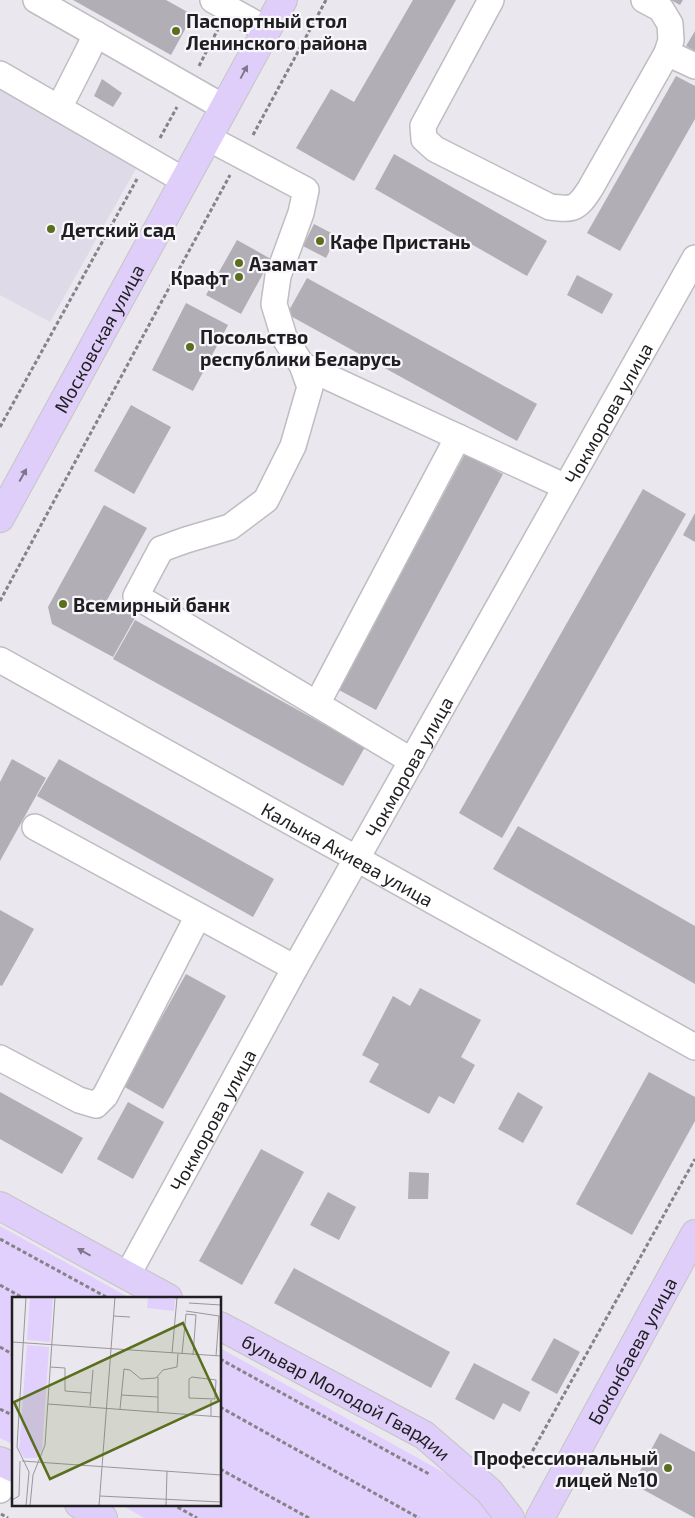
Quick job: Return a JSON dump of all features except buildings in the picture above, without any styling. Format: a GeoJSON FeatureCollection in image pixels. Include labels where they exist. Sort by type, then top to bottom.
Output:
{"type":"FeatureCollection","features":[{"type":"Feature","properties":{"kind":"main road","name":"Московская улица"},"geometry":{"type":"LineString","coordinates":[[0,518],[283,0]]}},
{"type":"Feature","properties":{"kind":"main road"},"geometry":{"type":"LineString","coordinates":[[0,1206],[166,1297]]}},
{"type":"Feature","properties":{"kind":"main road","name":"Боконбаева улица"},"geometry":{"type":"LineString","coordinates":[[540,1518],[695,1234]]}},
{"type":"Feature","properties":{"kind":"main road","name":"бульвар Молодой Гвардии"},"geometry":{"type":"LineString","coordinates":[[221,1327],[424,1435],[489,1491],[510,1518]]}},
{"type":"Feature","properties":{"kind":"main road"},"geometry":{"type":"LineString","coordinates":[[0,1460],[12,1468]]}},
{"type":"Feature","properties":{"kind":"main road"},"geometry":{"type":"LineString","coordinates":[[82,1506],[103,1518]]}},
{"type":"Feature","properties":{"kind":"street"},"geometry":{"type":"LineString","coordinates":[[36,0],[225,108]]}},
{"type":"Feature","properties":{"kind":"street"},"geometry":{"type":"LineString","coordinates":[[491,0],[424,126],[424,139],[435,149],[550,207],[570,209],[581,202],[667,53],[671,40],[670,24],[661,9],[644,0]]}},
{"type":"Feature","properties":{"kind":"street"},"geometry":{"type":"LineString","coordinates":[[221,4],[267,30]]}},
{"type":"Feature","properties":{"kind":"street"},"geometry":{"type":"LineString","coordinates":[[59,108],[96,34]]}},
{"type":"Feature","properties":{"kind":"street"},"geometry":{"type":"LineString","coordinates":[[667,53],[695,66]]}},
{"type":"Feature","properties":{"kind":"street"},"geometry":{"type":"LineString","coordinates":[[0,74],[185,181]]}},
{"type":"Feature","properties":{"kind":"street"},"geometry":{"type":"LineString","coordinates":[[208,138],[306,190],[301,213],[278,276],[274,304],[284,337],[302,365],[310,388],[293,446],[266,500],[230,527],[161,549],[136,596],[412,761]]}},
{"type":"Feature","properties":{"kind":"street","name":"Чокморова улица"},"geometry":{"type":"LineString","coordinates":[[127,1276],[356,860],[695,258]]}},
{"type":"Feature","properties":{"kind":"street"},"geometry":{"type":"LineString","coordinates":[[302,365],[566,488]]}},
{"type":"Feature","properties":{"kind":"street"},"geometry":{"type":"LineString","coordinates":[[317,704],[458,437]]}},
{"type":"Feature","properties":{"kind":"street","name":"Калыка Акиева улица"},"geometry":{"type":"LineString","coordinates":[[0,660],[695,1048]]}},
{"type":"Feature","properties":{"kind":"street"},"geometry":{"type":"LineString","coordinates":[[35,827],[296,968]]}},
{"type":"Feature","properties":{"kind":"street"},"geometry":{"type":"LineString","coordinates":[[0,1058],[79,1100],[96,1105],[105,1096],[198,916]]}},
{"type":"Feature","properties":{"kind":"street"},"geometry":{"type":"LineString","coordinates":[[0,1490],[12,1472]]}},
{"type":"Feature","properties":{"kind":"path"},"geometry":{"type":"LineString","coordinates":[[0,602],[326,0]]}},
{"type":"Feature","properties":{"kind":"path"},"geometry":{"type":"LineString","coordinates":[[0,427],[188,87],[221,4]]}},
{"type":"Feature","properties":{"kind":"path"},"geometry":{"type":"LineString","coordinates":[[523,1468],[695,1159]]}},
{"type":"Feature","properties":{"kind":"path"},"geometry":{"type":"LineString","coordinates":[[0,1239],[106,1297]]}},
{"type":"Feature","properties":{"kind":"path"},"geometry":{"type":"LineString","coordinates":[[0,1285],[21,1297]]}},
{"type":"Feature","properties":{"kind":"path"},"geometry":{"type":"LineString","coordinates":[[0,1347],[12,1354]]}},
{"type":"Feature","properties":{"kind":"path"},"geometry":{"type":"LineString","coordinates":[[221,1361],[436,1478]]}},
{"type":"Feature","properties":{"kind":"path"},"geometry":{"type":"LineString","coordinates":[[0,1408],[12,1415]]}},
{"type":"Feature","properties":{"kind":"path"},"geometry":{"type":"LineString","coordinates":[[221,1409],[419,1518]]}},
{"type":"Feature","properties":{"kind":"path"},"geometry":{"type":"LineString","coordinates":[[221,1470],[309,1518]]}},
{"type":"Feature","properties":{"kind":"path"},"geometry":{"type":"LineString","coordinates":[[176,1506],[197,1518]]}},
{"type":"Feature","properties":{"kind":"path"},"geometry":{"type":"LineString","coordinates":[[0,1514],[8,1518]]}},
{"type":"Feature","properties":{"kind":"shaded area","name":"Детский сад"},"geometry":{"type":"Polygon","coordinates":[[[0,83],[139,163],[50,322],[0,295],[0,83]]]}},
{"type":"Feature","properties":{"kind":"shaded area"},"geometry":{"type":"Polygon","coordinates":[[[0,1226],[128,1297],[12,1297],[12,1444],[0,1438],[0,1226]]]}},
{"type":"Feature","properties":{"kind":"shaded area"},"geometry":{"type":"Polygon","coordinates":[[[221,1349],[452,1477],[482,1498],[497,1518],[144,1518],[123,1506],[221,1506],[221,1349]]]}},
{"type":"Feature","properties":{"kind":"place","name":"Паспортный стол Ленинского района"},"geometry":{"type":"Point","coordinates":[176,31]}},
{"type":"Feature","properties":{"kind":"place","name":"Детский сад"},"geometry":{"type":"Point","coordinates":[51,229]}},
{"type":"Feature","properties":{"kind":"place","name":"Кафе Пристань"},"geometry":{"type":"Point","coordinates":[320,241]}},
{"type":"Feature","properties":{"kind":"place","name":"Азамат"},"geometry":{"type":"Point","coordinates":[239,263]}},
{"type":"Feature","properties":{"kind":"place","name":"Крафт"},"geometry":{"type":"Point","coordinates":[239,277]}},
{"type":"Feature","properties":{"kind":"place","name":"Посольство республики Беларусь"},"geometry":{"type":"Point","coordinates":[190,347]}},
{"type":"Feature","properties":{"kind":"place","name":"Всемирный банк"},"geometry":{"type":"Point","coordinates":[63,604]}},
{"type":"Feature","properties":{"kind":"place","name":"Профессиональный лицей №10"},"geometry":{"type":"Point","coordinates":[668,1468]}}]}
